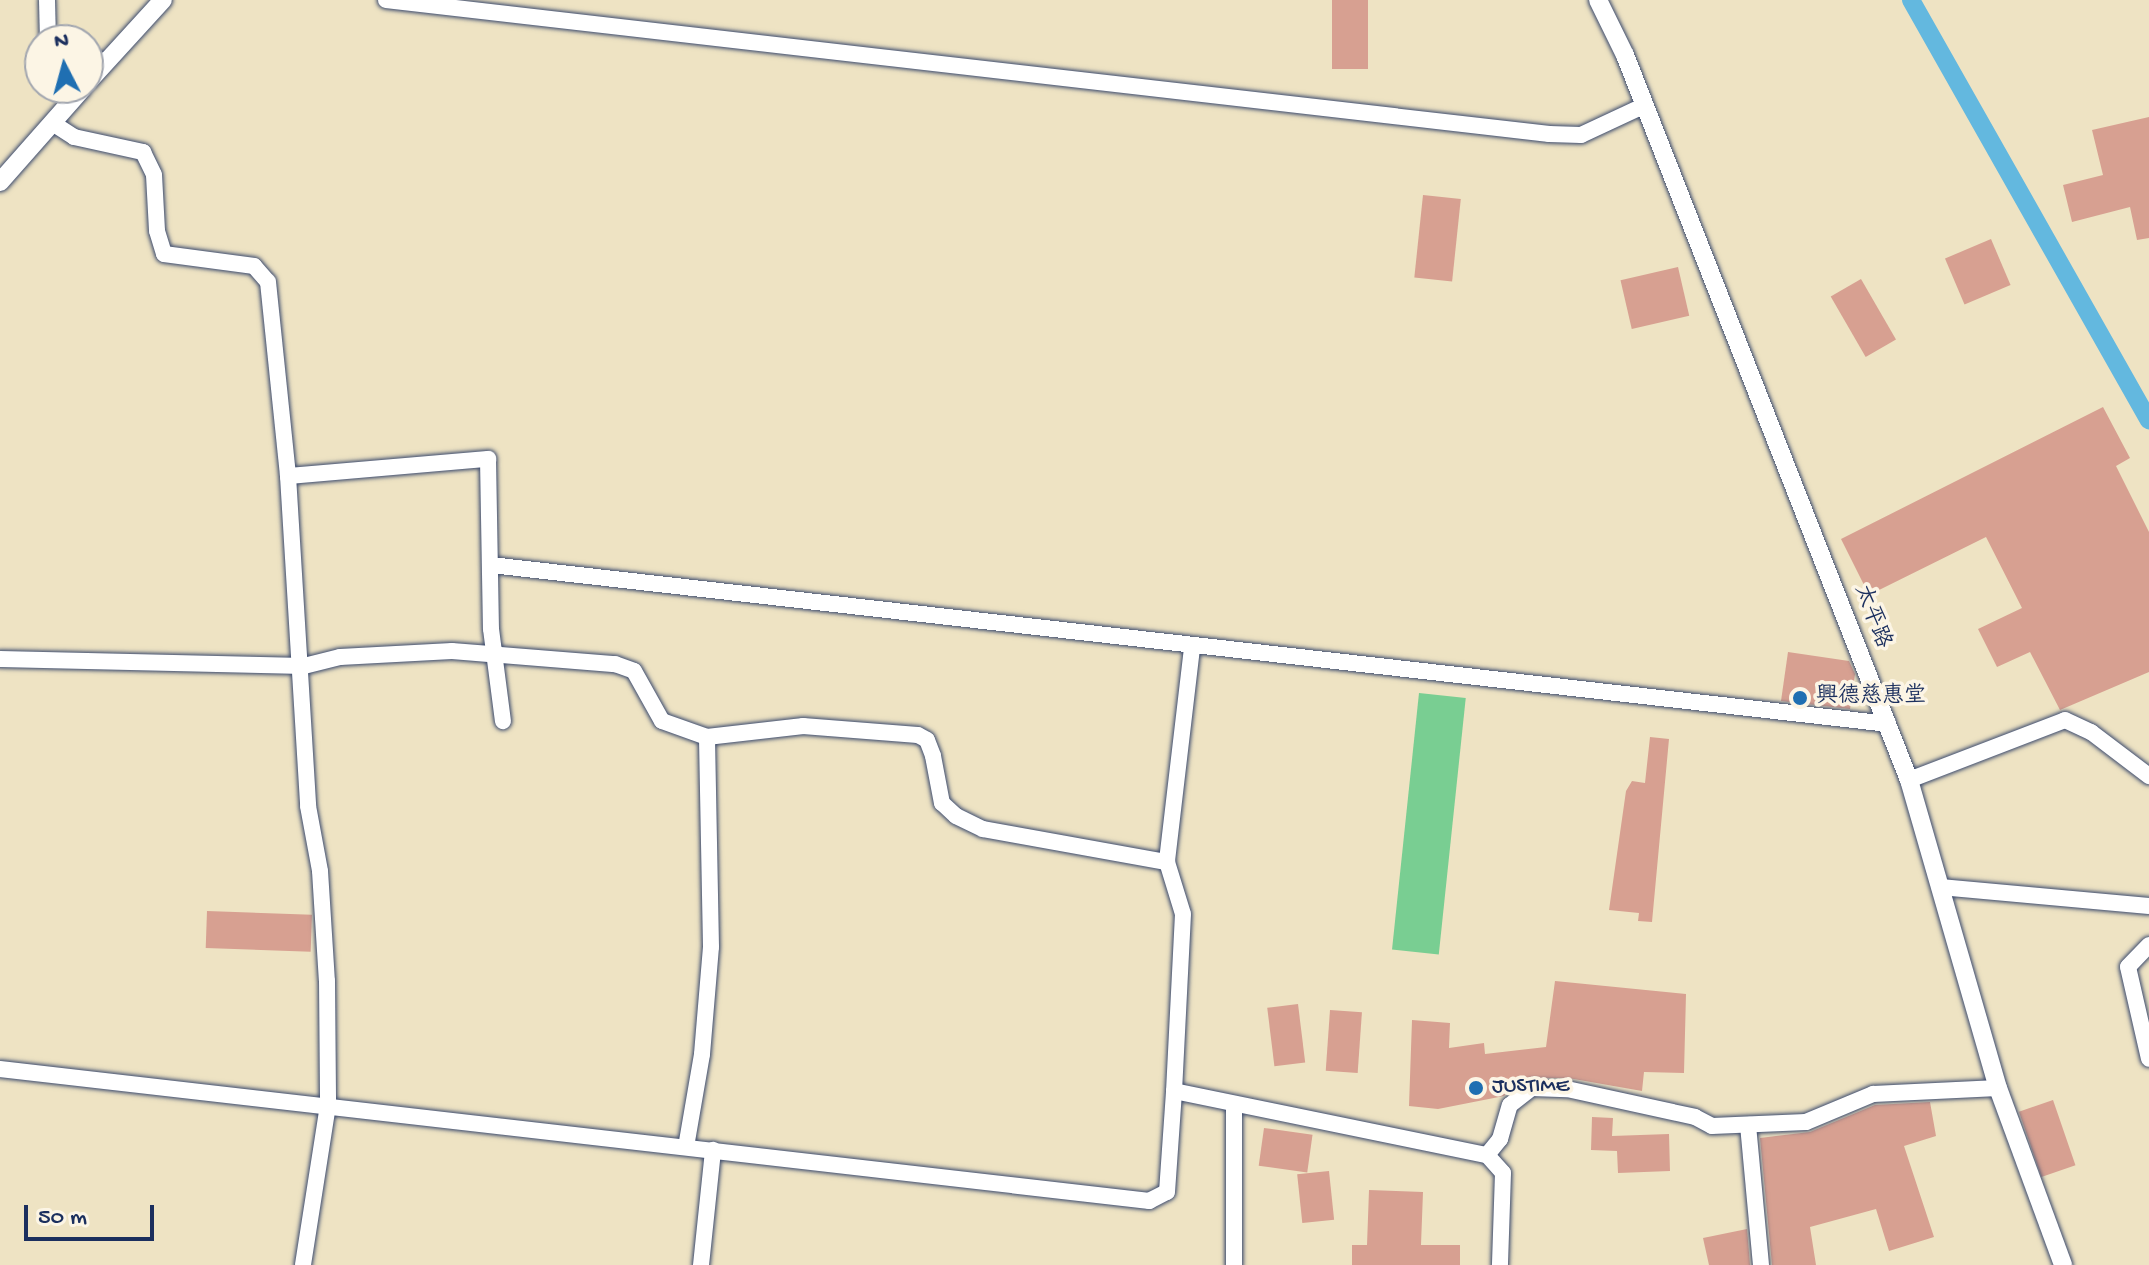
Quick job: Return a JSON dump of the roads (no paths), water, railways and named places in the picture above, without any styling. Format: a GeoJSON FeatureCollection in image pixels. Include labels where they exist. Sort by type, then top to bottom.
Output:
{"type":"FeatureCollection","features":[{"type":"Feature","properties":{"kind":"street"},"geometry":{"type":"LineString","coordinates":[[47,0],[48,24]]}},
{"type":"Feature","properties":{"kind":"street"},"geometry":{"type":"LineString","coordinates":[[104,52],[163,0]]}},
{"type":"Feature","properties":{"kind":"street"},"geometry":{"type":"LineString","coordinates":[[386,0],[1549,134],[1581,135],[1645,105]]}},
{"type":"Feature","properties":{"kind":"street","name":"太平路"},"geometry":{"type":"LineString","coordinates":[[1598,0],[1645,105],[1909,780],[1998,1088],[2063,1265]]}},
{"type":"Feature","properties":{"kind":"street"},"geometry":{"type":"LineString","coordinates":[[0,182],[70,104]]}},
{"type":"Feature","properties":{"kind":"street"},"geometry":{"type":"LineString","coordinates":[[54,124],[74,137],[143,152],[152,162],[157,231],[164,254],[262,271],[268,282],[304,666],[308,806],[320,871],[327,981],[328,1105],[303,1265]]}},
{"type":"Feature","properties":{"kind":"street"},"geometry":{"type":"LineString","coordinates":[[288,476],[488,459],[491,629],[497,656],[503,721]]}},
{"type":"Feature","properties":{"kind":"street"},"geometry":{"type":"LineString","coordinates":[[491,565],[1192,648],[1888,724]]}},
{"type":"Feature","properties":{"kind":"street"},"geometry":{"type":"LineString","coordinates":[[0,1069],[1149,1201],[1167,1192],[1183,914],[1167,862],[1192,648]]}},
{"type":"Feature","properties":{"kind":"street"},"geometry":{"type":"LineString","coordinates":[[0,659],[304,666],[340,657],[452,651],[615,664],[634,671],[662,721],[707,737],[803,726],[918,735],[927,740],[933,756],[942,803],[956,816],[983,829],[1167,862]]}},
{"type":"Feature","properties":{"kind":"street"},"geometry":{"type":"LineString","coordinates":[[1909,780],[2065,720],[2091,732],[2149,776]]}},
{"type":"Feature","properties":{"kind":"street"},"geometry":{"type":"LineString","coordinates":[[686,1147],[702,1054],[711,947],[707,737]]}},
{"type":"Feature","properties":{"kind":"street"},"geometry":{"type":"LineString","coordinates":[[1940,887],[2149,906]]}},
{"type":"Feature","properties":{"kind":"street"},"geometry":{"type":"LineString","coordinates":[[2149,945],[2128,967],[2149,1059]]}},
{"type":"Feature","properties":{"kind":"street"},"geometry":{"type":"LineString","coordinates":[[1487,1155],[1500,1139],[1510,1105],[1532,1088],[1567,1089],[1695,1117],[1712,1126],[1806,1122],[1873,1094],[1998,1088]]}},
{"type":"Feature","properties":{"kind":"street"},"geometry":{"type":"LineString","coordinates":[[1174,1091],[1487,1155],[1503,1173],[1500,1265]]}},
{"type":"Feature","properties":{"kind":"street"},"geometry":{"type":"LineString","coordinates":[[1234,1105],[1234,1265]]}},
{"type":"Feature","properties":{"kind":"street"},"geometry":{"type":"LineString","coordinates":[[1748,1125],[1761,1265]]}},
{"type":"Feature","properties":{"kind":"street"},"geometry":{"type":"LineString","coordinates":[[701,1265],[712,1150]]}},
{"type":"Feature","properties":{"kind":"waterway"},"geometry":{"type":"LineString","coordinates":[[1911,0],[2149,420]]}},
{"type":"Feature","properties":{"kind":"place","name":"興德慈惠堂"},"geometry":{"type":"Point","coordinates":[1800,698]}},
{"type":"Feature","properties":{"kind":"place","name":"JUSTIME"},"geometry":{"type":"Point","coordinates":[1476,1088]}}]}
